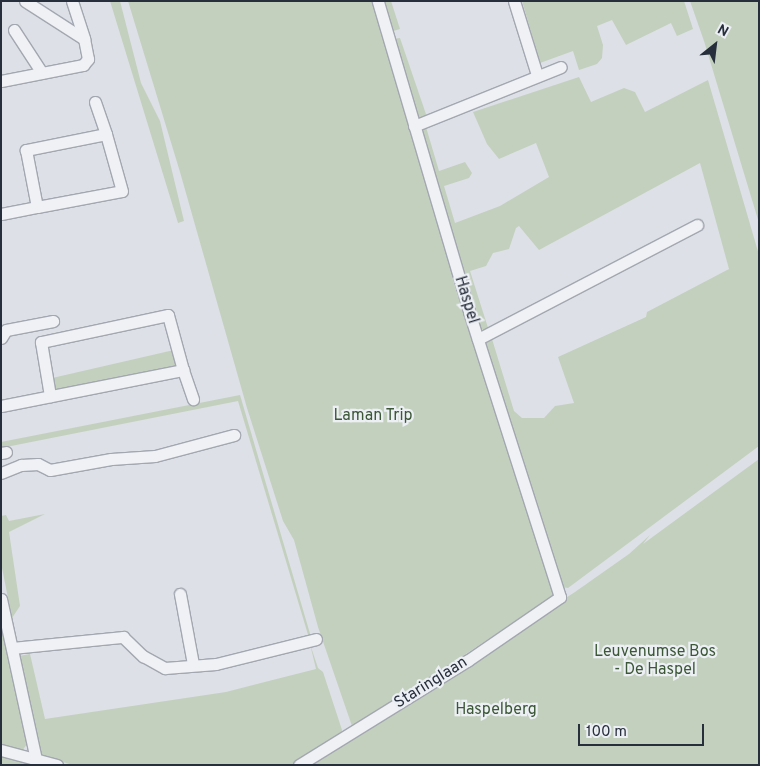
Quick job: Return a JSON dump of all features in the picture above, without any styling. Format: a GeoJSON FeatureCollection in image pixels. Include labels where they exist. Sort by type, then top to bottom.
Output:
{"type":"FeatureCollection","features":[{"type":"Feature","properties":{"kind":"street"},"geometry":{"type":"LineString","coordinates":[[25,1],[84,39]]}},
{"type":"Feature","properties":{"kind":"street"},"geometry":{"type":"LineString","coordinates":[[1,81],[83,65],[88,53],[72,1]]}},
{"type":"Feature","properties":{"kind":"street","name":"Haspel"},"geometry":{"type":"LineString","coordinates":[[378,1],[478,339],[560,597]]}},
{"type":"Feature","properties":{"kind":"street"},"geometry":{"type":"LineString","coordinates":[[514,1],[537,75]]}},
{"type":"Feature","properties":{"kind":"street"},"geometry":{"type":"LineString","coordinates":[[14,30],[42,73]]}},
{"type":"Feature","properties":{"kind":"street"},"geometry":{"type":"LineString","coordinates":[[414,126],[537,75],[561,67]]}},
{"type":"Feature","properties":{"kind":"street"},"geometry":{"type":"LineString","coordinates":[[1,214],[122,191],[95,102]]}},
{"type":"Feature","properties":{"kind":"street"},"geometry":{"type":"LineString","coordinates":[[37,207],[26,150],[106,134]]}},
{"type":"Feature","properties":{"kind":"street"},"geometry":{"type":"LineString","coordinates":[[478,339],[698,225]]}},
{"type":"Feature","properties":{"kind":"street"},"geometry":{"type":"LineString","coordinates":[[50,396],[41,342],[168,316],[193,399]]}},
{"type":"Feature","properties":{"kind":"street"},"geometry":{"type":"LineString","coordinates":[[1,338],[6,330],[53,321]]}},
{"type":"Feature","properties":{"kind":"street"},"geometry":{"type":"LineString","coordinates":[[1,406],[183,370]]}},
{"type":"Feature","properties":{"kind":"street"},"geometry":{"type":"LineString","coordinates":[[1,473],[21,465],[38,464],[50,470],[111,459],[155,456],[234,435]]}},
{"type":"Feature","properties":{"kind":"street"},"geometry":{"type":"LineString","coordinates":[[180,594],[193,664]]}},
{"type":"Feature","properties":{"kind":"street","name":"Staringlaan"},"geometry":{"type":"LineString","coordinates":[[299,765],[468,660],[560,597]]}},
{"type":"Feature","properties":{"kind":"street"},"geometry":{"type":"LineString","coordinates":[[1,599],[36,759]]}},
{"type":"Feature","properties":{"kind":"street"},"geometry":{"type":"LineString","coordinates":[[12,648],[123,637],[143,656],[165,668],[193,664],[216,664],[316,639]]}},
{"type":"Feature","properties":{"kind":"street"},"geometry":{"type":"LineString","coordinates":[[1,750],[57,765]]}},
{"type":"Feature","properties":{"kind":"green space"},"geometry":{"type":"Polygon","coordinates":[[[110,1],[120,1],[141,83],[160,121],[184,221],[178,223],[110,1]]]}},
{"type":"Feature","properties":{"kind":"green space","name":"Laman Trip"},"geometry":{"type":"Polygon","coordinates":[[[128,1],[375,1],[422,171],[556,594],[353,729],[318,627],[294,540],[283,521],[247,408],[180,172],[128,1]]]}},
{"type":"Feature","properties":{"kind":"green space"},"geometry":{"type":"Polygon","coordinates":[[[381,1],[391,1],[400,29],[390,32],[381,1]]]}},
{"type":"Feature","properties":{"kind":"green space"},"geometry":{"type":"Polygon","coordinates":[[[522,1],[684,1],[693,29],[677,36],[671,23],[626,45],[612,20],[597,26],[603,45],[602,58],[597,64],[579,70],[573,51],[540,63],[522,1]]]}},
{"type":"Feature","properties":{"kind":"green space"},"geometry":{"type":"Polygon","coordinates":[[[690,1],[759,1],[759,223],[704,41],[690,1]]]}},
{"type":"Feature","properties":{"kind":"green space"},"geometry":{"type":"Polygon","coordinates":[[[400,38],[428,120],[417,123],[392,39],[400,38]]]}},
{"type":"Feature","properties":{"kind":"green space"},"geometry":{"type":"Polygon","coordinates":[[[579,77],[591,102],[624,88],[635,92],[645,112],[708,80],[759,255],[759,446],[568,588],[562,587],[484,345],[492,339],[514,411],[522,418],[544,418],[555,406],[574,403],[558,357],[646,317],[647,312],[729,269],[700,163],[539,250],[519,226],[516,228],[509,249],[493,253],[486,266],[470,271],[489,331],[478,328],[419,129],[426,127],[439,171],[465,162],[472,173],[469,178],[444,186],[455,223],[500,206],[549,177],[536,143],[499,159],[487,144],[473,112],[579,77]]]}},
{"type":"Feature","properties":{"kind":"green space"},"geometry":{"type":"Polygon","coordinates":[[[174,350],[178,367],[55,395],[51,378],[174,350]]]}},
{"type":"Feature","properties":{"kind":"green space"},"geometry":{"type":"Polygon","coordinates":[[[240,395],[311,637],[309,638],[238,401],[1,448],[1,442],[240,395]]]}},
{"type":"Feature","properties":{"kind":"green space","name":"Leuvenumse Bos - De Haspel"},"geometry":{"type":"Polygon","coordinates":[[[759,459],[759,765],[307,765],[363,734],[358,732],[575,592],[629,554],[650,535],[643,544],[759,459]]]}},
{"type":"Feature","properties":{"kind":"green space"},"geometry":{"type":"Polygon","coordinates":[[[45,514],[9,532],[20,606],[12,618],[1,563],[1,516],[6,515],[9,521],[45,514]]]}},
{"type":"Feature","properties":{"kind":"green space"},"geometry":{"type":"Polygon","coordinates":[[[1,611],[27,744],[22,751],[1,746],[1,611]]]}},
{"type":"Feature","properties":{"kind":"green space"},"geometry":{"type":"Polygon","coordinates":[[[310,644],[318,668],[323,672],[342,730],[341,735],[290,765],[73,765],[42,756],[38,750],[19,656],[30,654],[45,719],[226,692],[316,669],[310,644]]]}},
{"type":"Feature","properties":{"kind":"green space"},"geometry":{"type":"Polygon","coordinates":[[[1,756],[7,758],[35,765],[1,765],[1,756]]]}},
{"type":"Feature","properties":{"kind":"park label","name":"Haspelberg"},"geometry":{"type":"Point","coordinates":[496,710]}}]}
